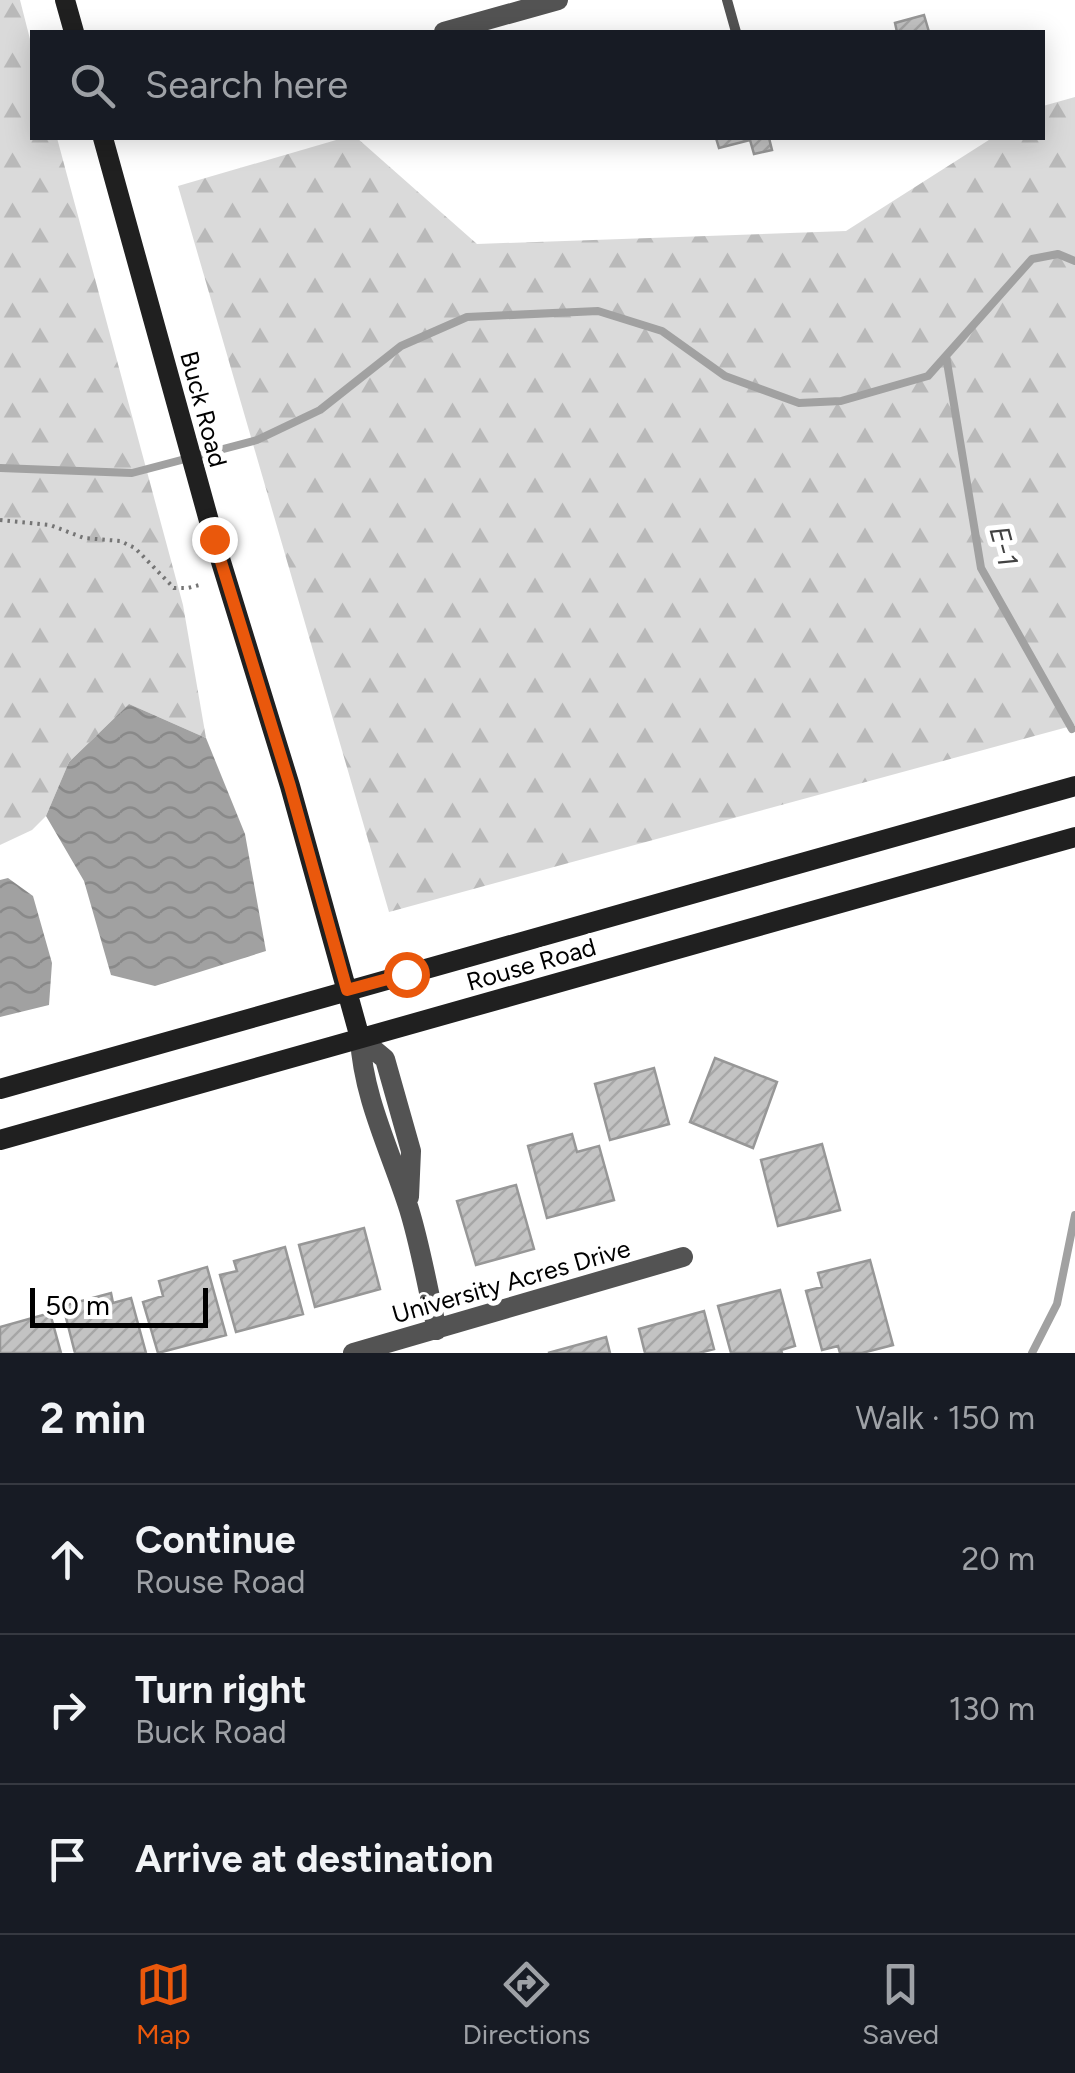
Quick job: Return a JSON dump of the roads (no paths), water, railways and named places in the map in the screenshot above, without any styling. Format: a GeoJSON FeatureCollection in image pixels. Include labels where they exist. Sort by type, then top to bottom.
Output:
{"type":"FeatureCollection","features":[{"type":"Feature","properties":{"kind":"street"},"geometry":{"type":"LineString","coordinates":[[65,0],[73,30]]}},
{"type":"Feature","properties":{"kind":"street"},"geometry":{"type":"LineString","coordinates":[[451,30],[558,0]]}},
{"type":"Feature","properties":{"kind":"street","name":"Buck Road"},"geometry":{"type":"LineString","coordinates":[[104,140],[214,539],[290,786],[347,990],[360,1038],[362,1068],[409,1209],[437,1330]]}},
{"type":"Feature","properties":{"kind":"street","name":"Rouse Road"},"geometry":{"type":"LineString","coordinates":[[0,1089],[1075,786]]}},
{"type":"Feature","properties":{"kind":"street","name":"Rouse Road"},"geometry":{"type":"LineString","coordinates":[[0,1140],[1075,836]]}},
{"type":"Feature","properties":{"kind":"street","name":"Buck Road"},"geometry":{"type":"LineString","coordinates":[[360,1038],[385,1060],[411,1151],[409,1209]]}},
{"type":"Feature","properties":{"kind":"street"},"geometry":{"type":"LineString","coordinates":[[389,1157],[411,1151]]}},
{"type":"Feature","properties":{"kind":"street","name":"University Acres Drive"},"geometry":{"type":"LineString","coordinates":[[353,1353],[683,1257]]}},
{"type":"Feature","properties":{"kind":"lane"},"geometry":{"type":"LineString","coordinates":[[727,0],[735,30]]}},
{"type":"Feature","properties":{"kind":"water"},"geometry":{"type":"Polygon","coordinates":[[[129,704],[206,738],[245,834],[266,951],[155,986],[111,975],[84,881],[46,816],[69,762],[129,704]]]}},
{"type":"Feature","properties":{"kind":"water"},"geometry":{"type":"Polygon","coordinates":[[[8,878],[33,896],[52,963],[49,1005],[0,1017],[0,880],[8,878]]]}},
{"type":"Feature","properties":{"kind":"waterway"},"geometry":{"type":"LineString","coordinates":[[0,468],[132,473],[257,440],[320,410],[401,346],[467,317],[598,311],[662,331],[725,376],[799,403],[841,401],[928,376],[1032,259],[1058,254],[1075,261]]}},
{"type":"Feature","properties":{"kind":"waterway","name":"E-1"},"geometry":{"type":"LineString","coordinates":[[946,356],[981,568],[1072,729]]}},
{"type":"Feature","properties":{"kind":"waterway","name":"E-1"},"geometry":{"type":"LineString","coordinates":[[1032,1353],[1057,1304],[1075,1215]]}}]}
